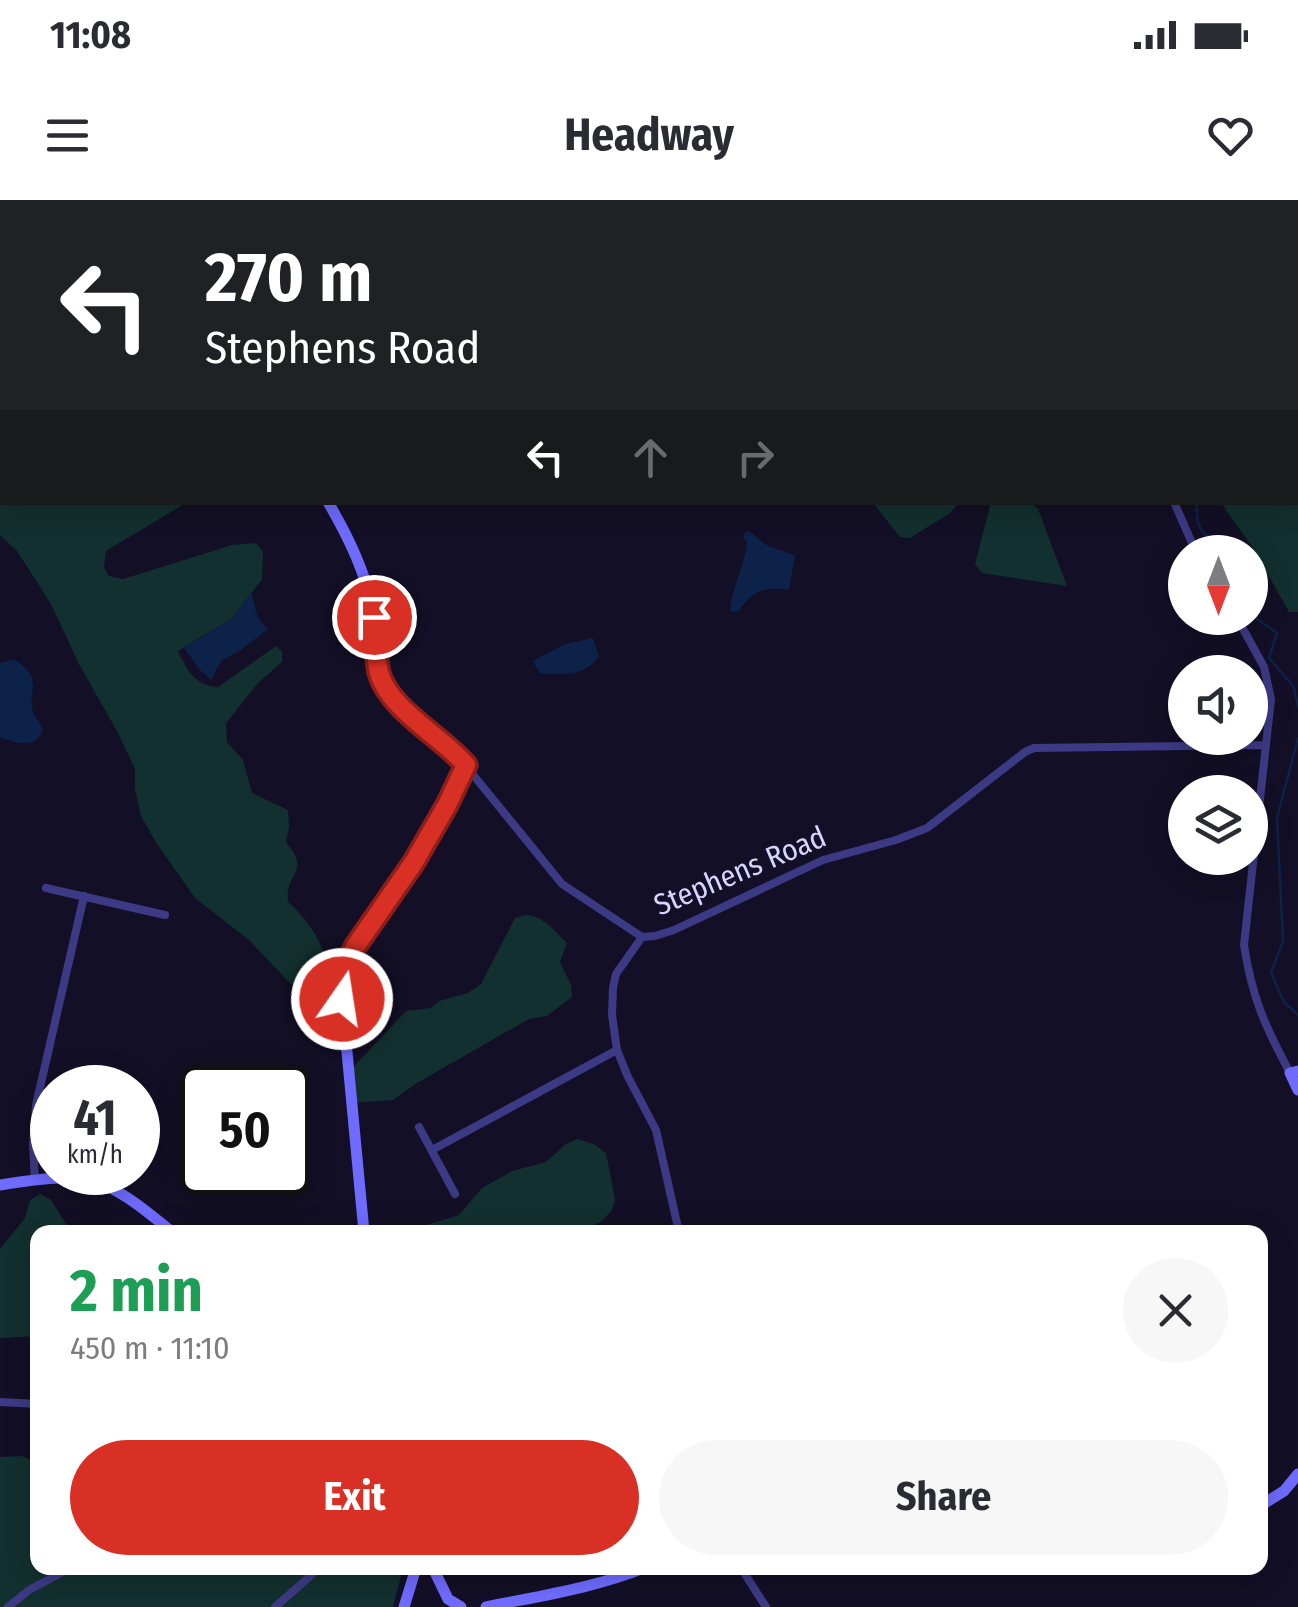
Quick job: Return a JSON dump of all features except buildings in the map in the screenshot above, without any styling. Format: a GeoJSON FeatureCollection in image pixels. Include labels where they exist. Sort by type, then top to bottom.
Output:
{"type":"FeatureCollection","features":[{"type":"Feature","properties":{"kind":"main road","name":"Stephens Road"},"geometry":{"type":"LineString","coordinates":[[330,505],[367,585],[378,668],[384,685],[396,703],[466,765]]}},
{"type":"Feature","properties":{"kind":"main road"},"geometry":{"type":"LineString","coordinates":[[363,1225],[342,999],[345,969],[355,947],[414,862],[466,765]]}},
{"type":"Feature","properties":{"kind":"main road"},"geometry":{"type":"LineString","coordinates":[[1294,1072],[1298,1090]]}},
{"type":"Feature","properties":{"kind":"main road"},"geometry":{"type":"LineString","coordinates":[[0,1185],[30,1181]]}},
{"type":"Feature","properties":{"kind":"main road"},"geometry":{"type":"LineString","coordinates":[[123,1195],[163,1225]]}},
{"type":"Feature","properties":{"kind":"main road"},"geometry":{"type":"LineString","coordinates":[[1268,1501],[1284,1491],[1298,1474]]}},
{"type":"Feature","properties":{"kind":"main road"},"geometry":{"type":"LineString","coordinates":[[404,1607],[414,1575]]}},
{"type":"Feature","properties":{"kind":"main road"},"geometry":{"type":"LineString","coordinates":[[436,1575],[448,1599],[461,1607]]}},
{"type":"Feature","properties":{"kind":"main road"},"geometry":{"type":"LineString","coordinates":[[486,1607],[627,1575]]}},
{"type":"Feature","properties":{"kind":"street"},"geometry":{"type":"LineString","coordinates":[[1175,505],[1189,535]]}},
{"type":"Feature","properties":{"kind":"street"},"geometry":{"type":"LineString","coordinates":[[1268,678],[1268,722]]}},
{"type":"Feature","properties":{"kind":"street","name":"Stephens Road"},"geometry":{"type":"LineString","coordinates":[[466,765],[562,884],[642,937],[674,930],[838,854],[918,832],[1034,748],[1168,746]]}},
{"type":"Feature","properties":{"kind":"street"},"geometry":{"type":"LineString","coordinates":[[1264,755],[1244,946],[1249,978],[1264,1024],[1294,1072]]}},
{"type":"Feature","properties":{"kind":"street"},"geometry":{"type":"LineString","coordinates":[[46,888],[165,916]]}},
{"type":"Feature","properties":{"kind":"street"},"geometry":{"type":"LineString","coordinates":[[45,1065],[84,896]]}},
{"type":"Feature","properties":{"kind":"street"},"geometry":{"type":"LineString","coordinates":[[642,937],[623,962],[613,988],[612,1016],[628,1077],[656,1130],[677,1225]]}},
{"type":"Feature","properties":{"kind":"street"},"geometry":{"type":"LineString","coordinates":[[432,1150],[618,1050]]}},
{"type":"Feature","properties":{"kind":"street"},"geometry":{"type":"LineString","coordinates":[[419,1127],[455,1194]]}},
{"type":"Feature","properties":{"kind":"street"},"geometry":{"type":"LineString","coordinates":[[0,1402],[30,1404]]}},
{"type":"Feature","properties":{"kind":"street"},"geometry":{"type":"LineString","coordinates":[[8,1607],[56,1575]]}},
{"type":"Feature","properties":{"kind":"street"},"geometry":{"type":"LineString","coordinates":[[275,1607],[311,1575]]}},
{"type":"Feature","properties":{"kind":"street"},"geometry":{"type":"LineString","coordinates":[[745,1575],[766,1607]]}},
{"type":"Feature","properties":{"kind":"green space"},"geometry":{"type":"Polygon","coordinates":[[[0,505],[183,505],[106,551],[104,567],[109,576],[123,579],[232,545],[256,543],[263,552],[262,579],[233,618],[178,651],[197,680],[218,687],[276,646],[282,652],[282,662],[258,683],[226,723],[227,742],[243,760],[252,793],[288,810],[286,842],[297,866],[288,902],[315,933],[325,956],[329,997],[322,1006],[308,1002],[249,940],[195,898],[155,841],[141,816],[135,769],[118,733],[51,604],[17,551],[0,535],[0,505]]]}},
{"type":"Feature","properties":{"kind":"green space"},"geometry":{"type":"Polygon","coordinates":[[[875,505],[957,505],[910,538],[900,537],[875,505]]]}},
{"type":"Feature","properties":{"kind":"green space"},"geometry":{"type":"Polygon","coordinates":[[[990,505],[1033,505],[1067,586],[982,573],[975,564],[990,505]]]}},
{"type":"Feature","properties":{"kind":"green space"},"geometry":{"type":"Polygon","coordinates":[[[1222,505],[1298,505],[1298,612],[1289,612],[1268,575],[1268,535],[1244,535],[1222,505]]]}},
{"type":"Feature","properties":{"kind":"green space"},"geometry":{"type":"Polygon","coordinates":[[[526,915],[543,921],[567,943],[560,962],[572,997],[547,1016],[529,1019],[393,1100],[352,1103],[349,1075],[356,1064],[406,1011],[431,1008],[481,984],[515,918],[526,915]]]}},
{"type":"Feature","properties":{"kind":"green space"},"geometry":{"type":"Polygon","coordinates":[[[577,1139],[606,1153],[615,1199],[612,1210],[601,1222],[427,1225],[459,1215],[482,1188],[512,1171],[546,1162],[577,1139]]]}},
{"type":"Feature","properties":{"kind":"green space"},"geometry":{"type":"Polygon","coordinates":[[[42,1195],[51,1200],[67,1225],[30,1225],[30,1336],[0,1338],[0,1249],[25,1218],[30,1200],[42,1195]]]}},
{"type":"Feature","properties":{"kind":"green space"},"geometry":{"type":"Polygon","coordinates":[[[0,1457],[30,1460],[30,1575],[401,1575],[393,1607],[0,1607],[0,1457]]]}},
{"type":"Feature","properties":{"kind":"water"},"geometry":{"type":"Polygon","coordinates":[[[747,531],[769,546],[795,556],[789,590],[759,592],[738,612],[730,611],[746,551],[747,542],[742,536],[747,531]]]}},
{"type":"Feature","properties":{"kind":"water"},"geometry":{"type":"Polygon","coordinates":[[[251,592],[258,618],[268,629],[221,661],[211,680],[184,648],[233,618],[251,592]]]}},
{"type":"Feature","properties":{"kind":"water"},"geometry":{"type":"Polygon","coordinates":[[[593,638],[599,657],[580,671],[540,673],[533,661],[565,644],[593,638]]]}},
{"type":"Feature","properties":{"kind":"water"},"geometry":{"type":"Polygon","coordinates":[[[14,659],[30,674],[34,715],[43,730],[30,743],[0,737],[0,663],[14,659]]]}},
{"type":"Feature","properties":{"kind":"waterway"},"geometry":{"type":"LineString","coordinates":[[1197,505],[1198,522],[1206,535]]}},
{"type":"Feature","properties":{"kind":"waterway"},"geometry":{"type":"LineString","coordinates":[[1268,627],[1277,633],[1269,658],[1294,687],[1298,707]]}},
{"type":"Feature","properties":{"kind":"waterway"},"geometry":{"type":"LineString","coordinates":[[1298,738],[1277,818],[1283,941],[1271,973],[1284,1002],[1298,1015]]}},
{"type":"Feature","properties":{"kind":"route"},"geometry":{"type":"LineString","coordinates":[[342,999],[345,969],[355,947],[414,862],[466,765],[389,695],[378,668],[374,617]]}}]}
